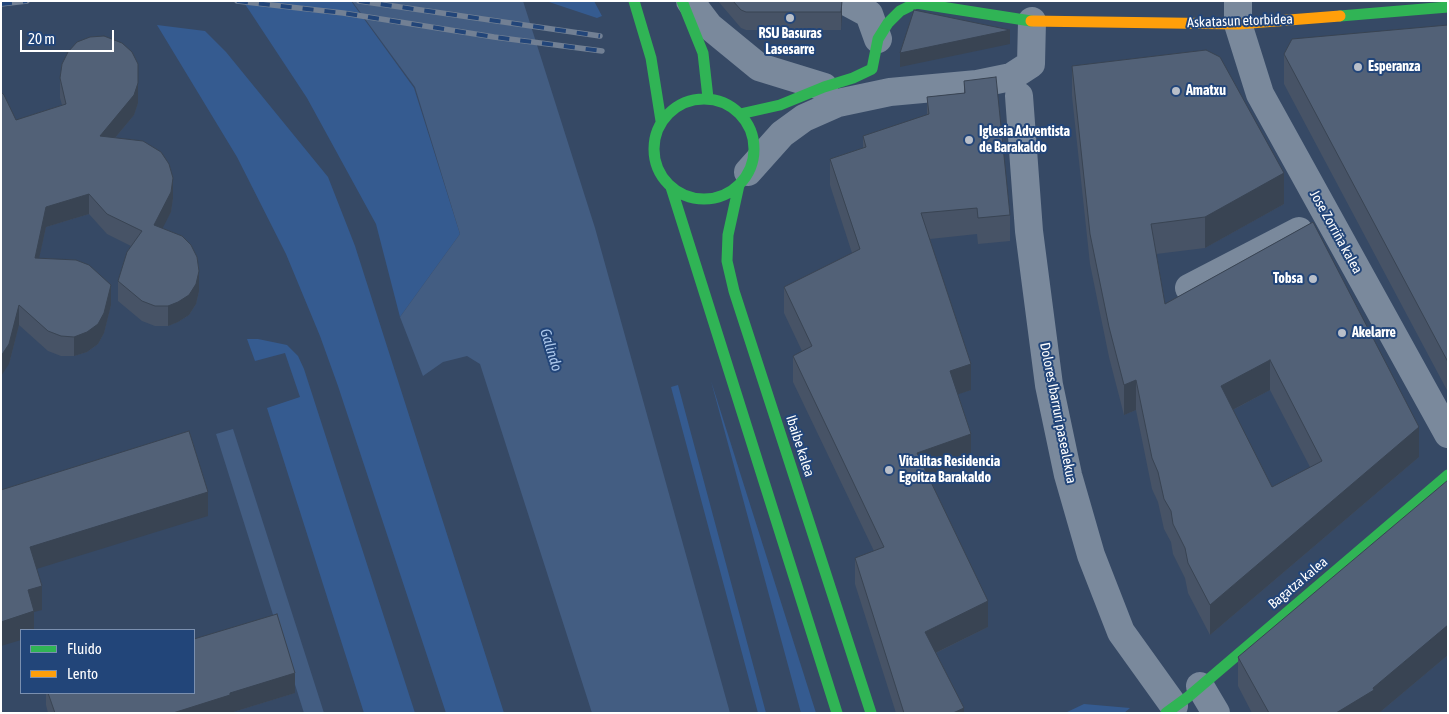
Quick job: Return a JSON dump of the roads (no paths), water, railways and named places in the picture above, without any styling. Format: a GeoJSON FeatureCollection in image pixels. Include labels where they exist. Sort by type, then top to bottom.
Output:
{"type":"FeatureCollection","features":[{"type":"Feature","properties":{"kind":"main road"},"geometry":{"type":"LineString","coordinates":[[634,1],[651,58],[662,121]]}},
{"type":"Feature","properties":{"kind":"main road"},"geometry":{"type":"LineString","coordinates":[[682,1],[703,53],[708,98]]}},
{"type":"Feature","properties":{"kind":"main road","name":"Askatasun etorbidea"},"geometry":{"type":"LineString","coordinates":[[740,114],[780,105],[824,87],[854,78],[872,69],[878,39],[888,23],[909,2],[1032,21],[1448,7]]}},
{"type":"Feature","properties":{"kind":"main road"},"geometry":{"type":"LineString","coordinates":[[708,98],[730,106],[740,114],[749,127],[754,142],[753,157],[744,178],[726,194],[710,199],[696,199],[682,194],[671,187],[661,176],[655,163],[653,148],[655,134],[670,111],[694,99],[708,98]]}},
{"type":"Feature","properties":{"kind":"main road","name":"Ibaibe kalea"},"geometry":{"type":"LineString","coordinates":[[744,178],[728,234],[727,261],[734,291],[871,713]]}},
{"type":"Feature","properties":{"kind":"main road"},"geometry":{"type":"LineString","coordinates":[[671,187],[838,713]]}},
{"type":"Feature","properties":{"kind":"main road","name":"Bagatza kalea"},"geometry":{"type":"LineString","coordinates":[[1170,710],[1448,475]]}},
{"type":"Feature","properties":{"kind":"street"},"geometry":{"type":"LineString","coordinates":[[690,1],[709,26],[758,67],[824,87]]}},
{"type":"Feature","properties":{"kind":"street"},"geometry":{"type":"LineString","coordinates":[[845,1],[869,14],[878,39]]}},
{"type":"Feature","properties":{"kind":"street","name":"Jose Zorriña kalea"},"geometry":{"type":"LineString","coordinates":[[1238,13],[1260,94],[1448,434]]}},
{"type":"Feature","properties":{"kind":"street"},"geometry":{"type":"LineString","coordinates":[[744,178],[782,134],[804,118],[838,103],[876,94],[977,84],[1010,77],[1030,64],[1032,21]]}},
{"type":"Feature","properties":{"kind":"street","name":"Dolores Ibarruri pasealekua"},"geometry":{"type":"LineString","coordinates":[[1018,96],[1029,231],[1048,376],[1068,475],[1091,555],[1121,632],[1170,710]]}},
{"type":"Feature","properties":{"kind":"street"},"geometry":{"type":"LineString","coordinates":[[1189,288],[1328,216]]}},
{"type":"Feature","properties":{"kind":"street"},"geometry":{"type":"LineString","coordinates":[[1200,686],[1216,713]]}},
{"type":"Feature","properties":{"kind":"water","name":"Galindo"},"geometry":{"type":"Polygon","coordinates":[[[352,1],[523,1],[595,228],[730,713],[592,713],[480,364],[467,356],[443,362],[423,376],[400,317],[460,234],[415,87],[352,1]]]}},
{"type":"Feature","properties":{"kind":"water"},"geometry":{"type":"Polygon","coordinates":[[[233,429],[324,713],[304,713],[216,434],[233,429]]]}},
{"type":"Feature","properties":{"kind":"railway"},"geometry":{"type":"LineString","coordinates":[[1,4],[27,1]]}},
{"type":"Feature","properties":{"kind":"railway"},"geometry":{"type":"LineString","coordinates":[[237,1],[343,13],[494,37],[602,51]]}},
{"type":"Feature","properties":{"kind":"railway"},"geometry":{"type":"LineString","coordinates":[[359,1],[600,36]]}},
{"type":"Feature","properties":{"kind":"place","name":"RSU Basuras Lasesarre"},"geometry":{"type":"Point","coordinates":[790,18]}},
{"type":"Feature","properties":{"kind":"place","name":"Esperanza"},"geometry":{"type":"Point","coordinates":[1358,67]}},
{"type":"Feature","properties":{"kind":"place","name":"Amatxu"},"geometry":{"type":"Point","coordinates":[1176,91]}},
{"type":"Feature","properties":{"kind":"place","name":"Iglesia Adventista de Barakaldo"},"geometry":{"type":"Point","coordinates":[969,140]}},
{"type":"Feature","properties":{"kind":"place","name":"Tobsa"},"geometry":{"type":"Point","coordinates":[1313,279]}},
{"type":"Feature","properties":{"kind":"place","name":"Akelarre"},"geometry":{"type":"Point","coordinates":[1342,333]}},
{"type":"Feature","properties":{"kind":"place","name":"Vitalitas Residencia Egoitza Barakaldo"},"geometry":{"type":"Point","coordinates":[889,470]}}]}
